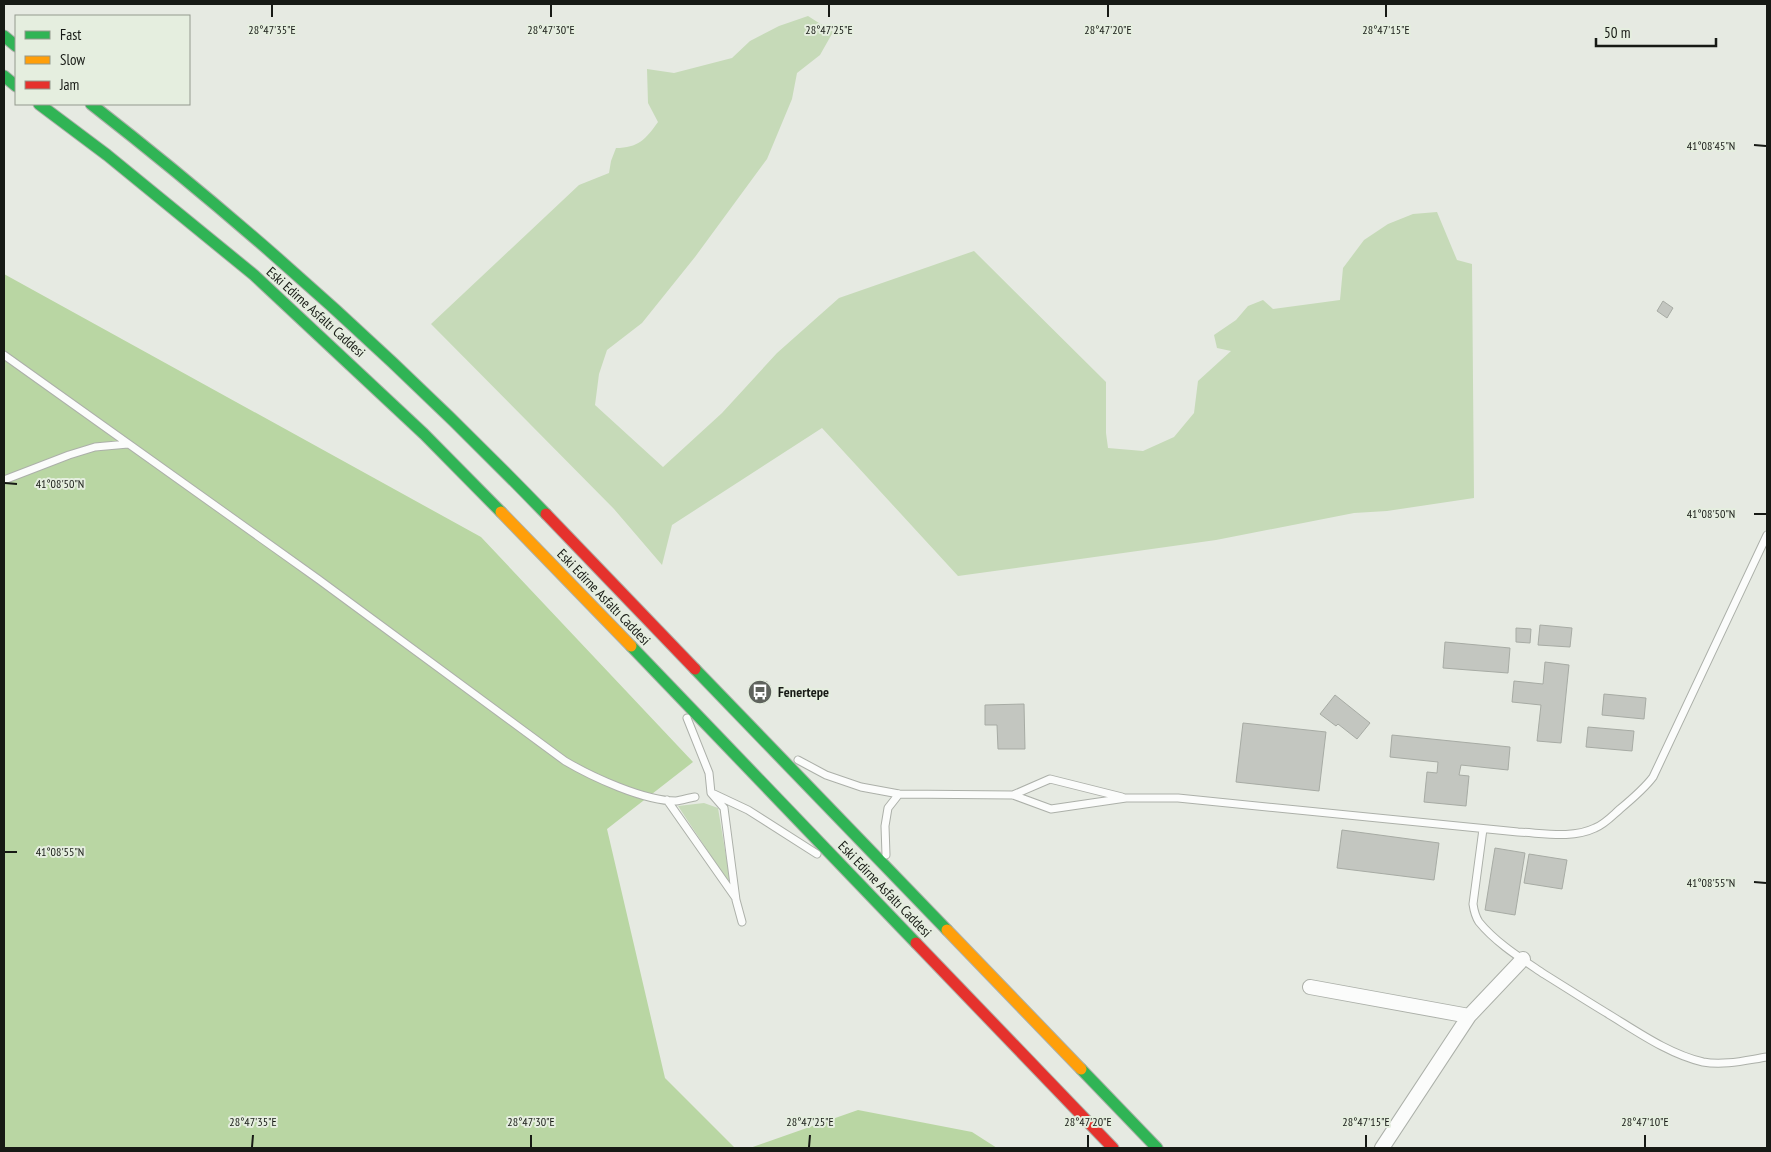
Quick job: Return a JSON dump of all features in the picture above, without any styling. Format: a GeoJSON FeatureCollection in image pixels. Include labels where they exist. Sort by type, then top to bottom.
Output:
{"type":"FeatureCollection","features":[{"type":"Feature","properties":{"kind":"highway"},"geometry":{"type":"LineString","coordinates":[[4,36],[15,45]]}},
{"type":"Feature","properties":{"kind":"highway"},"geometry":{"type":"LineString","coordinates":[[4,76],[15,85]]}},
{"type":"Feature","properties":{"kind":"highway","name":"Eski Edirne Asfaltı Caddesi"},"geometry":{"type":"LineString","coordinates":[[40,105],[212,240],[325,340],[424,434],[581,594],[1113,1148]]}},
{"type":"Feature","properties":{"kind":"highway","name":"Eski Edirne Asfaltı Caddesi"},"geometry":{"type":"LineString","coordinates":[[92,105],[242,224],[319,292],[427,394],[525,492],[1157,1148]]}},
{"type":"Feature","properties":{"kind":"street"},"geometry":{"type":"LineString","coordinates":[[1382,1148],[1469,1016],[1522,960]]}},
{"type":"Feature","properties":{"kind":"street"},"geometry":{"type":"LineString","coordinates":[[1310,987],[1469,1016]]}},
{"type":"Feature","properties":{"kind":"lane"},"geometry":{"type":"LineString","coordinates":[[4,355],[318,579],[548,750],[582,771],[619,787],[667,800],[677,801],[695,797]]}},
{"type":"Feature","properties":{"kind":"lane"},"geometry":{"type":"LineString","coordinates":[[4,480],[95,447],[128,444]]}},
{"type":"Feature","properties":{"kind":"lane"},"geometry":{"type":"LineString","coordinates":[[763,739],[826,775],[861,787],[899,794],[1013,795],[1051,809],[1126,798],[1178,798],[1560,835],[1583,832],[1596,828],[1608,820],[1645,788],[1660,765],[1767,535]]}},
{"type":"Feature","properties":{"kind":"lane"},"geometry":{"type":"LineString","coordinates":[[678,697],[709,773],[711,793],[724,808],[736,900],[742,922]]}},
{"type":"Feature","properties":{"kind":"lane"},"geometry":{"type":"LineString","coordinates":[[1013,795],[1050,779],[1126,798]]}},
{"type":"Feature","properties":{"kind":"lane"},"geometry":{"type":"LineString","coordinates":[[711,793],[748,810],[851,876]]}},
{"type":"Feature","properties":{"kind":"lane"},"geometry":{"type":"LineString","coordinates":[[887,868],[885,826],[888,808],[899,794]]}},
{"type":"Feature","properties":{"kind":"lane"},"geometry":{"type":"LineString","coordinates":[[667,800],[736,900]]}},
{"type":"Feature","properties":{"kind":"lane"},"geometry":{"type":"LineString","coordinates":[[1483,828],[1473,904],[1474,911],[1479,921],[1489,932],[1522,960],[1644,1035],[1690,1058],[1704,1062],[1719,1063],[1767,1057]]}},
{"type":"Feature","properties":{"kind":"green space"},"geometry":{"type":"Polygon","coordinates":[[[808,16],[833,32],[820,55],[797,73],[792,99],[767,159],[695,257],[642,323],[607,350],[599,374],[595,405],[663,467],[722,413],[777,353],[839,298],[974,251],[1106,382],[1106,433],[1108,448],[1143,451],[1174,437],[1194,413],[1198,381],[1231,351],[1217,348],[1214,335],[1236,320],[1248,306],[1263,300],[1273,309],[1340,300],[1343,268],[1364,240],[1388,224],[1413,214],[1437,212],[1457,260],[1472,264],[1474,498],[1387,511],[1354,513],[1216,540],[958,576],[822,428],[672,525],[662,565],[614,509],[431,324],[579,185],[609,173],[616,148],[624,148],[636,144],[649,133],[658,122],[648,103],[647,69],[674,73],[732,58],[750,41],[779,26],[808,16]]]}},
{"type":"Feature","properties":{"kind":"green space"},"geometry":{"type":"Polygon","coordinates":[[[4,274],[481,537],[693,762],[607,829],[665,1078],[735,1148],[4,1148],[4,274]]]}},
{"type":"Feature","properties":{"kind":"green space"},"geometry":{"type":"Polygon","coordinates":[[[704,803],[718,808],[731,886],[678,806],[704,803]]]}},
{"type":"Feature","properties":{"kind":"green space"},"geometry":{"type":"Polygon","coordinates":[[[858,1110],[972,1132],[997,1148],[750,1148],[858,1110]]]}},
{"type":"Feature","properties":{"kind":"building"},"geometry":{"type":"Polygon","coordinates":[[[1663,301],[1673,308],[1667,318],[1657,311],[1663,301]]]}},
{"type":"Feature","properties":{"kind":"building"},"geometry":{"type":"Polygon","coordinates":[[[1540,625],[1572,628],[1570,647],[1538,645],[1540,625]]]}},
{"type":"Feature","properties":{"kind":"building"},"geometry":{"type":"Polygon","coordinates":[[[1516,628],[1531,629],[1530,643],[1516,642],[1516,628]]]}},
{"type":"Feature","properties":{"kind":"building"},"geometry":{"type":"Polygon","coordinates":[[[1445,642],[1510,648],[1508,673],[1443,668],[1445,642]]]}},
{"type":"Feature","properties":{"kind":"building"},"geometry":{"type":"Polygon","coordinates":[[[1545,662],[1569,665],[1561,743],[1537,741],[1541,705],[1512,702],[1514,681],[1543,684],[1545,662]]]}},
{"type":"Feature","properties":{"kind":"building"},"geometry":{"type":"Polygon","coordinates":[[[1604,694],[1646,698],[1644,719],[1602,715],[1604,694]]]}},
{"type":"Feature","properties":{"kind":"building"},"geometry":{"type":"Polygon","coordinates":[[[1335,695],[1370,723],[1357,739],[1338,724],[1336,726],[1320,714],[1335,695]]]}},
{"type":"Feature","properties":{"kind":"building"},"geometry":{"type":"Polygon","coordinates":[[[1024,704],[1025,749],[998,749],[997,725],[985,725],[985,705],[1024,704]]]}},
{"type":"Feature","properties":{"kind":"building"},"geometry":{"type":"Polygon","coordinates":[[[1243,723],[1326,732],[1319,791],[1236,782],[1243,723]]]}},
{"type":"Feature","properties":{"kind":"building"},"geometry":{"type":"Polygon","coordinates":[[[1588,727],[1634,731],[1632,751],[1586,747],[1588,727]]]}},
{"type":"Feature","properties":{"kind":"building"},"geometry":{"type":"Polygon","coordinates":[[[1392,735],[1510,747],[1508,770],[1461,765],[1459,775],[1469,776],[1466,806],[1424,802],[1427,772],[1437,773],[1438,762],[1390,757],[1392,735]]]}},
{"type":"Feature","properties":{"kind":"building"},"geometry":{"type":"Polygon","coordinates":[[[1342,830],[1439,843],[1434,880],[1337,868],[1342,830]]]}},
{"type":"Feature","properties":{"kind":"building"},"geometry":{"type":"Polygon","coordinates":[[[1495,848],[1525,853],[1515,915],[1485,910],[1495,848]]]}},
{"type":"Feature","properties":{"kind":"building"},"geometry":{"type":"Polygon","coordinates":[[[1529,854],[1567,860],[1562,889],[1524,883],[1529,854]]]}},
{"type":"Feature","properties":{"kind":"traffic: fast"},"geometry":{"type":"LineString","coordinates":[[4,36],[15,45]]}},
{"type":"Feature","properties":{"kind":"traffic: fast"},"geometry":{"type":"LineString","coordinates":[[4,76],[15,85]]}},
{"type":"Feature","properties":{"kind":"traffic: fast"},"geometry":{"type":"LineString","coordinates":[[40,105],[107,155],[254,275],[424,434],[501,512]]}},
{"type":"Feature","properties":{"kind":"traffic: fast"},"geometry":{"type":"LineString","coordinates":[[92,105],[269,250],[326,301],[438,406],[546,514]]}},
{"type":"Feature","properties":{"kind":"traffic: fast"},"geometry":{"type":"LineString","coordinates":[[631,646],[916,943]]}},
{"type":"Feature","properties":{"kind":"traffic: fast"},"geometry":{"type":"LineString","coordinates":[[695,669],[947,930]]}},
{"type":"Feature","properties":{"kind":"traffic: fast"},"geometry":{"type":"LineString","coordinates":[[1081,1069],[1157,1148]]}},
{"type":"Feature","properties":{"kind":"traffic: slow"},"geometry":{"type":"LineString","coordinates":[[501,512],[631,646]]}},
{"type":"Feature","properties":{"kind":"traffic: slow"},"geometry":{"type":"LineString","coordinates":[[947,930],[1081,1069]]}},
{"type":"Feature","properties":{"kind":"traffic: jam"},"geometry":{"type":"LineString","coordinates":[[546,514],[695,669]]}},
{"type":"Feature","properties":{"kind":"traffic: jam"},"geometry":{"type":"LineString","coordinates":[[916,943],[1113,1148]]}},
{"type":"Feature","properties":{"kind":"place","name":"Fenertepe"},"geometry":{"type":"Point","coordinates":[760,692]}}]}
